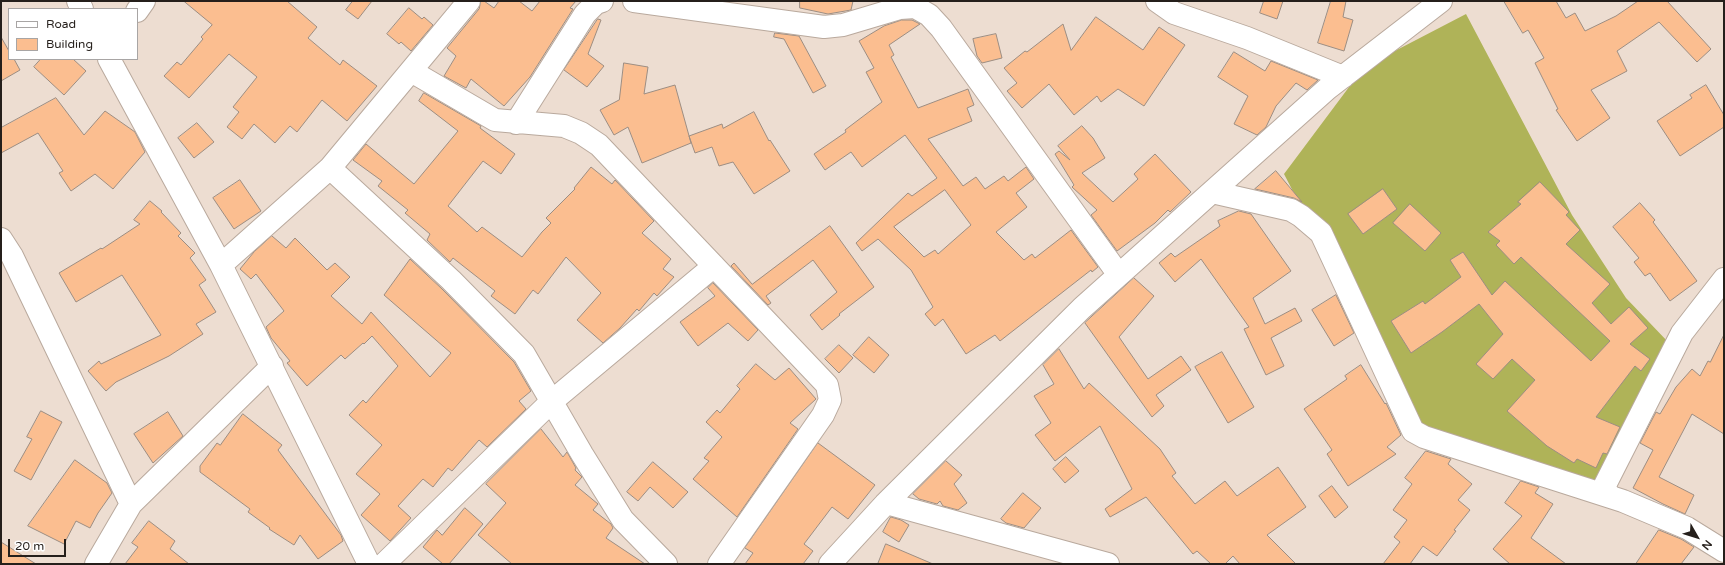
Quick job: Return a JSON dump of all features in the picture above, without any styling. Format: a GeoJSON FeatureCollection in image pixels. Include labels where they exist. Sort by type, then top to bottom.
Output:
{"type":"FeatureCollection","features":[{"type":"Feature","properties":{"kind":"street"},"geometry":{"type":"LineString","coordinates":[[138,10],[144,1]]}},
{"type":"Feature","properties":{"kind":"street"},"geometry":{"type":"LineString","coordinates":[[221,265],[330,168],[469,1]]}},
{"type":"Feature","properties":{"kind":"street"},"geometry":{"type":"LineString","coordinates":[[516,123],[585,14],[596,3],[602,1]]}},
{"type":"Feature","properties":{"kind":"street"},"geometry":{"type":"LineString","coordinates":[[634,1],[824,27],[843,26],[867,10],[915,7],[925,8],[1119,275]]}},
{"type":"Feature","properties":{"kind":"street"},"geometry":{"type":"LineString","coordinates":[[1157,1],[1174,13],[1247,38],[1343,77]]}},
{"type":"Feature","properties":{"kind":"street"},"geometry":{"type":"LineString","coordinates":[[830,564],[886,503],[1082,308],[1327,89],[1441,1]]}},
{"type":"Feature","properties":{"kind":"street"},"geometry":{"type":"LineString","coordinates":[[110,60],[221,265],[369,564]]}},
{"type":"Feature","properties":{"kind":"street"},"geometry":{"type":"LineString","coordinates":[[412,71],[495,120],[564,126],[581,133],[599,145],[827,385],[830,400],[823,415],[719,564]]}},
{"type":"Feature","properties":{"kind":"street"},"geometry":{"type":"LineString","coordinates":[[330,168],[451,280],[524,354],[551,402],[623,520],[666,564]]}},
{"type":"Feature","properties":{"kind":"street"},"geometry":{"type":"LineString","coordinates":[[1212,192],[1291,210],[1302,216],[1321,233],[1413,431],[1424,437],[1611,497],[1688,528],[1724,551]]}},
{"type":"Feature","properties":{"kind":"street"},"geometry":{"type":"LineString","coordinates":[[1,239],[12,256],[132,504]]}},
{"type":"Feature","properties":{"kind":"street"},"geometry":{"type":"LineString","coordinates":[[384,564],[551,402],[714,266]]}},
{"type":"Feature","properties":{"kind":"street"},"geometry":{"type":"LineString","coordinates":[[1611,497],[1606,491],[1605,485],[1682,334],[1724,279]]}},
{"type":"Feature","properties":{"kind":"street"},"geometry":{"type":"LineString","coordinates":[[96,564],[132,504],[272,366]]}},
{"type":"Feature","properties":{"kind":"street"},"geometry":{"type":"LineString","coordinates":[[886,503],[1108,564]]}},
{"type":"Feature","properties":{"kind":"green space"},"geometry":{"type":"Polygon","coordinates":[[[1466,14],[1572,215],[1626,298],[1669,343],[1602,484],[1419,434],[1284,174],[1364,67],[1466,14]]]}},
{"type":"Feature","properties":{"kind":"building"},"geometry":{"type":"Polygon","coordinates":[[[184,1],[287,1],[317,27],[308,38],[340,65],[343,60],[377,86],[347,121],[322,100],[297,132],[290,126],[275,143],[254,124],[242,139],[227,127],[239,112],[233,107],[257,77],[229,54],[189,98],[164,76],[177,62],[181,65],[203,39],[201,37],[212,25],[184,1]]]}},
{"type":"Feature","properties":{"kind":"building"},"geometry":{"type":"Polygon","coordinates":[[[353,1],[372,1],[358,19],[346,10],[353,1]]]}},
{"type":"Feature","properties":{"kind":"building"},"geometry":{"type":"Polygon","coordinates":[[[481,1],[484,1],[494,8],[499,1],[519,1],[532,11],[540,1],[576,1],[570,8],[573,9],[530,77],[504,106],[471,79],[466,88],[444,76],[456,56],[447,48],[479,9],[481,1]]]}},
{"type":"Feature","properties":{"kind":"building"},"geometry":{"type":"Polygon","coordinates":[[[800,1],[853,1],[851,10],[828,14],[800,8],[800,1]]]}},
{"type":"Feature","properties":{"kind":"building"},"geometry":{"type":"Polygon","coordinates":[[[1264,1],[1283,1],[1277,19],[1260,13],[1264,1]]]}},
{"type":"Feature","properties":{"kind":"building"},"geometry":{"type":"Polygon","coordinates":[[[1331,1],[1346,1],[1343,17],[1353,20],[1344,51],[1318,43],[1331,1]]]}},
{"type":"Feature","properties":{"kind":"building"},"geometry":{"type":"Polygon","coordinates":[[[1504,1],[1556,1],[1566,18],[1575,13],[1585,31],[1616,16],[1638,1],[1667,1],[1711,49],[1697,62],[1659,22],[1617,51],[1627,71],[1591,90],[1610,118],[1577,141],[1556,110],[1558,109],[1535,63],[1544,58],[1528,30],[1523,33],[1504,1]]]}},
{"type":"Feature","properties":{"kind":"building"},"geometry":{"type":"Polygon","coordinates":[[[409,8],[422,19],[424,17],[433,25],[411,51],[401,42],[399,44],[387,34],[409,8]]]}},
{"type":"Feature","properties":{"kind":"building"},"geometry":{"type":"Polygon","coordinates":[[[1096,17],[1143,50],[1159,27],[1185,45],[1144,106],[1118,89],[1101,102],[1097,96],[1074,115],[1049,84],[1022,108],[1007,91],[1017,83],[1004,68],[1063,24],[1071,50],[1096,17]]]}},
{"type":"Feature","properties":{"kind":"building"},"geometry":{"type":"Polygon","coordinates":[[[598,19],[601,20],[588,54],[604,66],[587,87],[564,70],[598,19]]]}},
{"type":"Feature","properties":{"kind":"building"},"geometry":{"type":"Polygon","coordinates":[[[902,20],[912,20],[920,24],[889,45],[894,55],[891,57],[918,108],[968,89],[974,105],[967,108],[972,121],[928,139],[963,186],[976,177],[985,189],[1004,176],[1008,181],[1026,167],[1034,179],[1016,193],[1027,207],[996,232],[1024,260],[1032,254],[1035,258],[1071,230],[1098,267],[1092,272],[1091,270],[1000,341],[995,335],[966,354],[943,319],[935,326],[925,314],[933,307],[911,270],[878,239],[862,251],[856,243],[908,193],[912,196],[937,178],[905,135],[862,167],[851,152],[825,170],[814,154],[846,132],[845,130],[882,102],[866,72],[874,68],[859,41],[884,26],[902,20]],[[945,190],[894,227],[924,257],[935,250],[938,254],[971,225],[945,190]]]}},
{"type":"Feature","properties":{"kind":"building"},"geometry":{"type":"Polygon","coordinates":[[[775,33],[799,36],[826,86],[813,93],[784,39],[774,37],[775,33]]]}},
{"type":"Feature","properties":{"kind":"building"},"geometry":{"type":"Polygon","coordinates":[[[996,34],[1002,58],[982,63],[977,56],[973,39],[996,34]]]}},
{"type":"Feature","properties":{"kind":"building"},"geometry":{"type":"Polygon","coordinates":[[[1,37],[8,49],[8,60],[15,60],[20,70],[1,81],[1,37]]]}},
{"type":"Feature","properties":{"kind":"building"},"geometry":{"type":"Polygon","coordinates":[[[1234,52],[1265,71],[1271,61],[1318,80],[1307,90],[1296,83],[1276,106],[1266,127],[1257,135],[1234,124],[1248,96],[1218,77],[1234,52]]]}},
{"type":"Feature","properties":{"kind":"building"},"geometry":{"type":"Polygon","coordinates":[[[40,60],[74,60],[86,71],[64,95],[34,67],[40,60]]]}},
{"type":"Feature","properties":{"kind":"building"},"geometry":{"type":"Polygon","coordinates":[[[624,63],[648,67],[644,94],[675,85],[691,143],[642,163],[628,127],[614,135],[600,110],[619,100],[624,63]]]}},
{"type":"Feature","properties":{"kind":"building"},"geometry":{"type":"Polygon","coordinates":[[[1706,85],[1724,115],[1724,127],[1680,156],[1657,121],[1692,98],[1690,95],[1706,85]]]}},
{"type":"Feature","properties":{"kind":"building"},"geometry":{"type":"Polygon","coordinates":[[[424,93],[481,126],[480,128],[515,154],[501,174],[483,161],[448,206],[477,232],[482,227],[522,257],[551,223],[546,218],[575,189],[574,188],[591,167],[612,184],[615,180],[654,221],[642,233],[671,259],[663,269],[674,277],[657,296],[654,293],[639,311],[637,309],[620,328],[603,343],[577,320],[601,293],[566,257],[538,294],[533,290],[515,314],[491,296],[495,291],[453,258],[450,262],[427,240],[430,234],[405,213],[408,210],[378,186],[382,181],[353,160],[366,144],[414,184],[458,131],[419,101],[424,93]]]}},
{"type":"Feature","properties":{"kind":"building"},"geometry":{"type":"Polygon","coordinates":[[[56,98],[84,135],[105,111],[135,132],[145,152],[113,189],[95,174],[71,191],[59,173],[63,171],[38,133],[1,153],[1,128],[56,98]]]}},
{"type":"Feature","properties":{"kind":"building"},"geometry":{"type":"Polygon","coordinates":[[[754,112],[769,141],[770,140],[790,171],[754,194],[733,162],[719,166],[712,147],[695,153],[689,136],[722,124],[723,128],[754,112]]]}},
{"type":"Feature","properties":{"kind":"building"},"geometry":{"type":"Polygon","coordinates":[[[197,123],[214,142],[194,158],[178,138],[197,123]]]}},
{"type":"Feature","properties":{"kind":"building"},"geometry":{"type":"Polygon","coordinates":[[[1082,126],[1093,138],[1105,158],[1082,173],[1113,202],[1138,179],[1134,174],[1155,154],[1191,192],[1170,212],[1168,210],[1155,223],[1117,251],[1091,215],[1097,210],[1072,187],[1074,185],[1055,154],[1059,151],[1070,160],[1058,146],[1082,126]]]}},
{"type":"Feature","properties":{"kind":"building"},"geometry":{"type":"Polygon","coordinates":[[[1276,171],[1302,202],[1294,198],[1255,189],[1276,171]]]}},
{"type":"Feature","properties":{"kind":"building"},"geometry":{"type":"Polygon","coordinates":[[[240,180],[261,211],[234,229],[213,198],[240,180]]]}},
{"type":"Feature","properties":{"kind":"building"},"geometry":{"type":"Polygon","coordinates":[[[1540,182],[1569,212],[1566,215],[1580,230],[1566,244],[1610,284],[1592,303],[1611,324],[1629,307],[1648,328],[1630,344],[1650,359],[1641,371],[1635,366],[1596,417],[1620,427],[1607,454],[1603,453],[1596,468],[1577,459],[1574,463],[1547,446],[1507,411],[1535,380],[1512,359],[1493,379],[1476,364],[1503,334],[1479,304],[1411,353],[1391,321],[1423,301],[1425,304],[1461,277],[1450,260],[1463,252],[1492,295],[1505,281],[1591,361],[1610,341],[1521,257],[1514,264],[1496,245],[1500,241],[1488,232],[1521,204],[1518,202],[1540,182]]]}},
{"type":"Feature","properties":{"kind":"building"},"geometry":{"type":"Polygon","coordinates":[[[1383,189],[1397,209],[1363,234],[1348,214],[1383,189]]]}},
{"type":"Feature","properties":{"kind":"building"},"geometry":{"type":"Polygon","coordinates":[[[150,201],[162,211],[161,212],[181,233],[178,236],[195,253],[190,258],[206,280],[199,285],[216,312],[196,324],[203,334],[169,356],[116,382],[106,391],[88,371],[99,361],[101,364],[161,335],[122,275],[76,302],[59,273],[101,248],[102,249],[140,224],[134,220],[150,201]]]}},
{"type":"Feature","properties":{"kind":"building"},"geometry":{"type":"Polygon","coordinates":[[[1640,203],[1655,220],[1653,222],[1697,281],[1670,301],[1650,273],[1645,276],[1634,262],[1639,258],[1613,227],[1640,203]]]}},
{"type":"Feature","properties":{"kind":"building"},"geometry":{"type":"Polygon","coordinates":[[[1410,204],[1441,233],[1425,251],[1393,223],[1410,204]]]}},
{"type":"Feature","properties":{"kind":"building"},"geometry":{"type":"Polygon","coordinates":[[[1239,211],[1251,214],[1291,271],[1253,298],[1265,324],[1295,308],[1302,321],[1271,338],[1284,366],[1266,375],[1244,329],[1249,327],[1201,259],[1175,282],[1159,263],[1171,253],[1175,257],[1220,226],[1218,221],[1239,211]]]}},
{"type":"Feature","properties":{"kind":"building"},"geometry":{"type":"Polygon","coordinates":[[[830,226],[874,287],[839,314],[840,315],[822,330],[810,315],[837,292],[813,260],[766,296],[771,303],[768,305],[731,266],[734,263],[752,284],[830,226]]]}},
{"type":"Feature","properties":{"kind":"building"},"geometry":{"type":"Polygon","coordinates":[[[272,236],[286,248],[295,238],[327,270],[335,263],[350,277],[331,296],[362,324],[371,312],[430,377],[451,353],[384,295],[410,259],[442,289],[514,362],[531,391],[519,401],[526,409],[487,447],[479,440],[452,471],[448,468],[433,487],[423,479],[398,506],[411,518],[390,541],[361,515],[380,494],[356,474],[382,445],[349,415],[363,400],[366,403],[398,366],[372,336],[345,359],[341,355],[307,386],[287,363],[290,361],[271,338],[266,327],[284,311],[256,274],[251,279],[240,269],[254,252],[272,236]]]}},
{"type":"Feature","properties":{"kind":"building"},"geometry":{"type":"Polygon","coordinates":[[[1134,278],[1154,296],[1119,337],[1148,379],[1181,356],[1191,370],[1156,395],[1164,406],[1152,417],[1085,323],[1134,278]]]}},
{"type":"Feature","properties":{"kind":"building"},"geometry":{"type":"Polygon","coordinates":[[[713,283],[758,330],[748,341],[728,323],[698,346],[680,322],[715,296],[708,288],[713,283]]]}},
{"type":"Feature","properties":{"kind":"building"},"geometry":{"type":"Polygon","coordinates":[[[1336,295],[1354,333],[1334,346],[1312,310],[1336,295]]]}},
{"type":"Feature","properties":{"kind":"building"},"geometry":{"type":"Polygon","coordinates":[[[1724,335],[1724,434],[1692,414],[1659,477],[1694,495],[1685,514],[1633,488],[1653,450],[1640,443],[1656,412],[1660,414],[1676,387],[1692,369],[1700,376],[1708,361],[1710,362],[1724,335]]]}},
{"type":"Feature","properties":{"kind":"building"},"geometry":{"type":"Polygon","coordinates":[[[869,337],[889,355],[874,373],[853,355],[869,337]]]}},
{"type":"Feature","properties":{"kind":"building"},"geometry":{"type":"Polygon","coordinates":[[[839,345],[853,358],[839,373],[825,359],[839,345]]]}},
{"type":"Feature","properties":{"kind":"building"},"geometry":{"type":"Polygon","coordinates":[[[1059,349],[1084,389],[1089,383],[1160,449],[1176,473],[1172,476],[1195,504],[1225,481],[1237,496],[1278,467],[1306,507],[1267,535],[1296,564],[1240,564],[1233,556],[1225,564],[1211,564],[1197,551],[1193,554],[1146,497],[1110,517],[1105,509],[1132,489],[1100,426],[1055,461],[1035,435],[1051,423],[1034,396],[1054,384],[1043,365],[1059,349]]]}},
{"type":"Feature","properties":{"kind":"building"},"geometry":{"type":"Polygon","coordinates":[[[1222,352],[1254,407],[1228,423],[1195,367],[1222,352]]]}},
{"type":"Feature","properties":{"kind":"building"},"geometry":{"type":"Polygon","coordinates":[[[756,364],[775,380],[789,368],[816,399],[790,423],[798,429],[737,517],[693,479],[709,461],[704,458],[722,437],[706,422],[717,410],[720,413],[740,389],[737,386],[756,364]]]}},
{"type":"Feature","properties":{"kind":"building"},"geometry":{"type":"Polygon","coordinates":[[[1361,365],[1385,404],[1386,403],[1401,435],[1387,447],[1396,454],[1348,486],[1327,454],[1332,450],[1304,409],[1347,379],[1345,376],[1361,365]]]}},
{"type":"Feature","properties":{"kind":"building"},"geometry":{"type":"Polygon","coordinates":[[[41,411],[62,422],[31,480],[14,471],[32,439],[27,437],[41,411]]]}},
{"type":"Feature","properties":{"kind":"building"},"geometry":{"type":"Polygon","coordinates":[[[168,412],[183,436],[153,463],[134,434],[168,412]]]}},
{"type":"Feature","properties":{"kind":"building"},"geometry":{"type":"Polygon","coordinates":[[[243,414],[282,445],[278,450],[341,535],[343,541],[318,559],[300,535],[294,545],[269,529],[270,528],[248,512],[250,509],[200,472],[200,466],[217,443],[220,445],[243,414]]]}},
{"type":"Feature","properties":{"kind":"building"},"geometry":{"type":"Polygon","coordinates":[[[541,429],[563,457],[567,452],[576,468],[575,470],[582,477],[575,485],[598,504],[593,510],[611,524],[613,528],[606,538],[645,564],[512,564],[478,535],[506,503],[486,484],[541,429]]]}},
{"type":"Feature","properties":{"kind":"building"},"geometry":{"type":"Polygon","coordinates":[[[818,443],[875,485],[848,519],[832,507],[804,544],[813,551],[803,564],[745,564],[753,553],[745,548],[818,443]]]}},
{"type":"Feature","properties":{"kind":"building"},"geometry":{"type":"Polygon","coordinates":[[[1426,451],[1451,459],[1448,464],[1472,484],[1458,500],[1470,510],[1454,530],[1456,531],[1437,556],[1423,546],[1410,564],[1383,564],[1400,542],[1394,537],[1407,520],[1393,510],[1412,484],[1405,478],[1426,451]]]}},
{"type":"Feature","properties":{"kind":"building"},"geometry":{"type":"Polygon","coordinates":[[[1066,457],[1079,471],[1065,483],[1053,469],[1066,457]]]}},
{"type":"Feature","properties":{"kind":"building"},"geometry":{"type":"Polygon","coordinates":[[[75,460],[107,483],[112,493],[98,513],[90,528],[76,521],[64,544],[28,526],[75,460]]]}},
{"type":"Feature","properties":{"kind":"building"},"geometry":{"type":"Polygon","coordinates":[[[946,461],[962,475],[954,484],[967,503],[958,510],[943,506],[940,501],[937,504],[919,499],[913,494],[946,461]]]}},
{"type":"Feature","properties":{"kind":"building"},"geometry":{"type":"Polygon","coordinates":[[[653,462],[688,492],[673,508],[650,487],[638,501],[627,492],[653,462]]]}},
{"type":"Feature","properties":{"kind":"building"},"geometry":{"type":"Polygon","coordinates":[[[1521,481],[1539,487],[1535,493],[1553,504],[1531,538],[1566,564],[1510,564],[1493,549],[1522,516],[1505,503],[1521,481]]]}},
{"type":"Feature","properties":{"kind":"building"},"geometry":{"type":"Polygon","coordinates":[[[1332,486],[1348,507],[1335,518],[1319,496],[1332,486]]]}},
{"type":"Feature","properties":{"kind":"building"},"geometry":{"type":"Polygon","coordinates":[[[1023,493],[1041,508],[1024,528],[1006,523],[1001,519],[1023,493]]]}},
{"type":"Feature","properties":{"kind":"building"},"geometry":{"type":"Polygon","coordinates":[[[465,508],[483,524],[449,564],[443,564],[423,547],[437,530],[442,535],[465,508]]]}},
{"type":"Feature","properties":{"kind":"building"},"geometry":{"type":"Polygon","coordinates":[[[891,517],[901,520],[909,525],[899,542],[883,532],[891,517]]]}},
{"type":"Feature","properties":{"kind":"building"},"geometry":{"type":"Polygon","coordinates":[[[149,521],[175,541],[170,549],[189,564],[125,564],[138,547],[132,543],[149,521]]]}},
{"type":"Feature","properties":{"kind":"building"},"geometry":{"type":"Polygon","coordinates":[[[1659,530],[1681,539],[1694,547],[1681,564],[1636,564],[1659,530]]]}},
{"type":"Feature","properties":{"kind":"building"},"geometry":{"type":"Polygon","coordinates":[[[1,542],[36,564],[1,564],[1,542]]]}},
{"type":"Feature","properties":{"kind":"building"},"geometry":{"type":"Polygon","coordinates":[[[886,544],[933,564],[878,564],[886,544]]]}}]}
